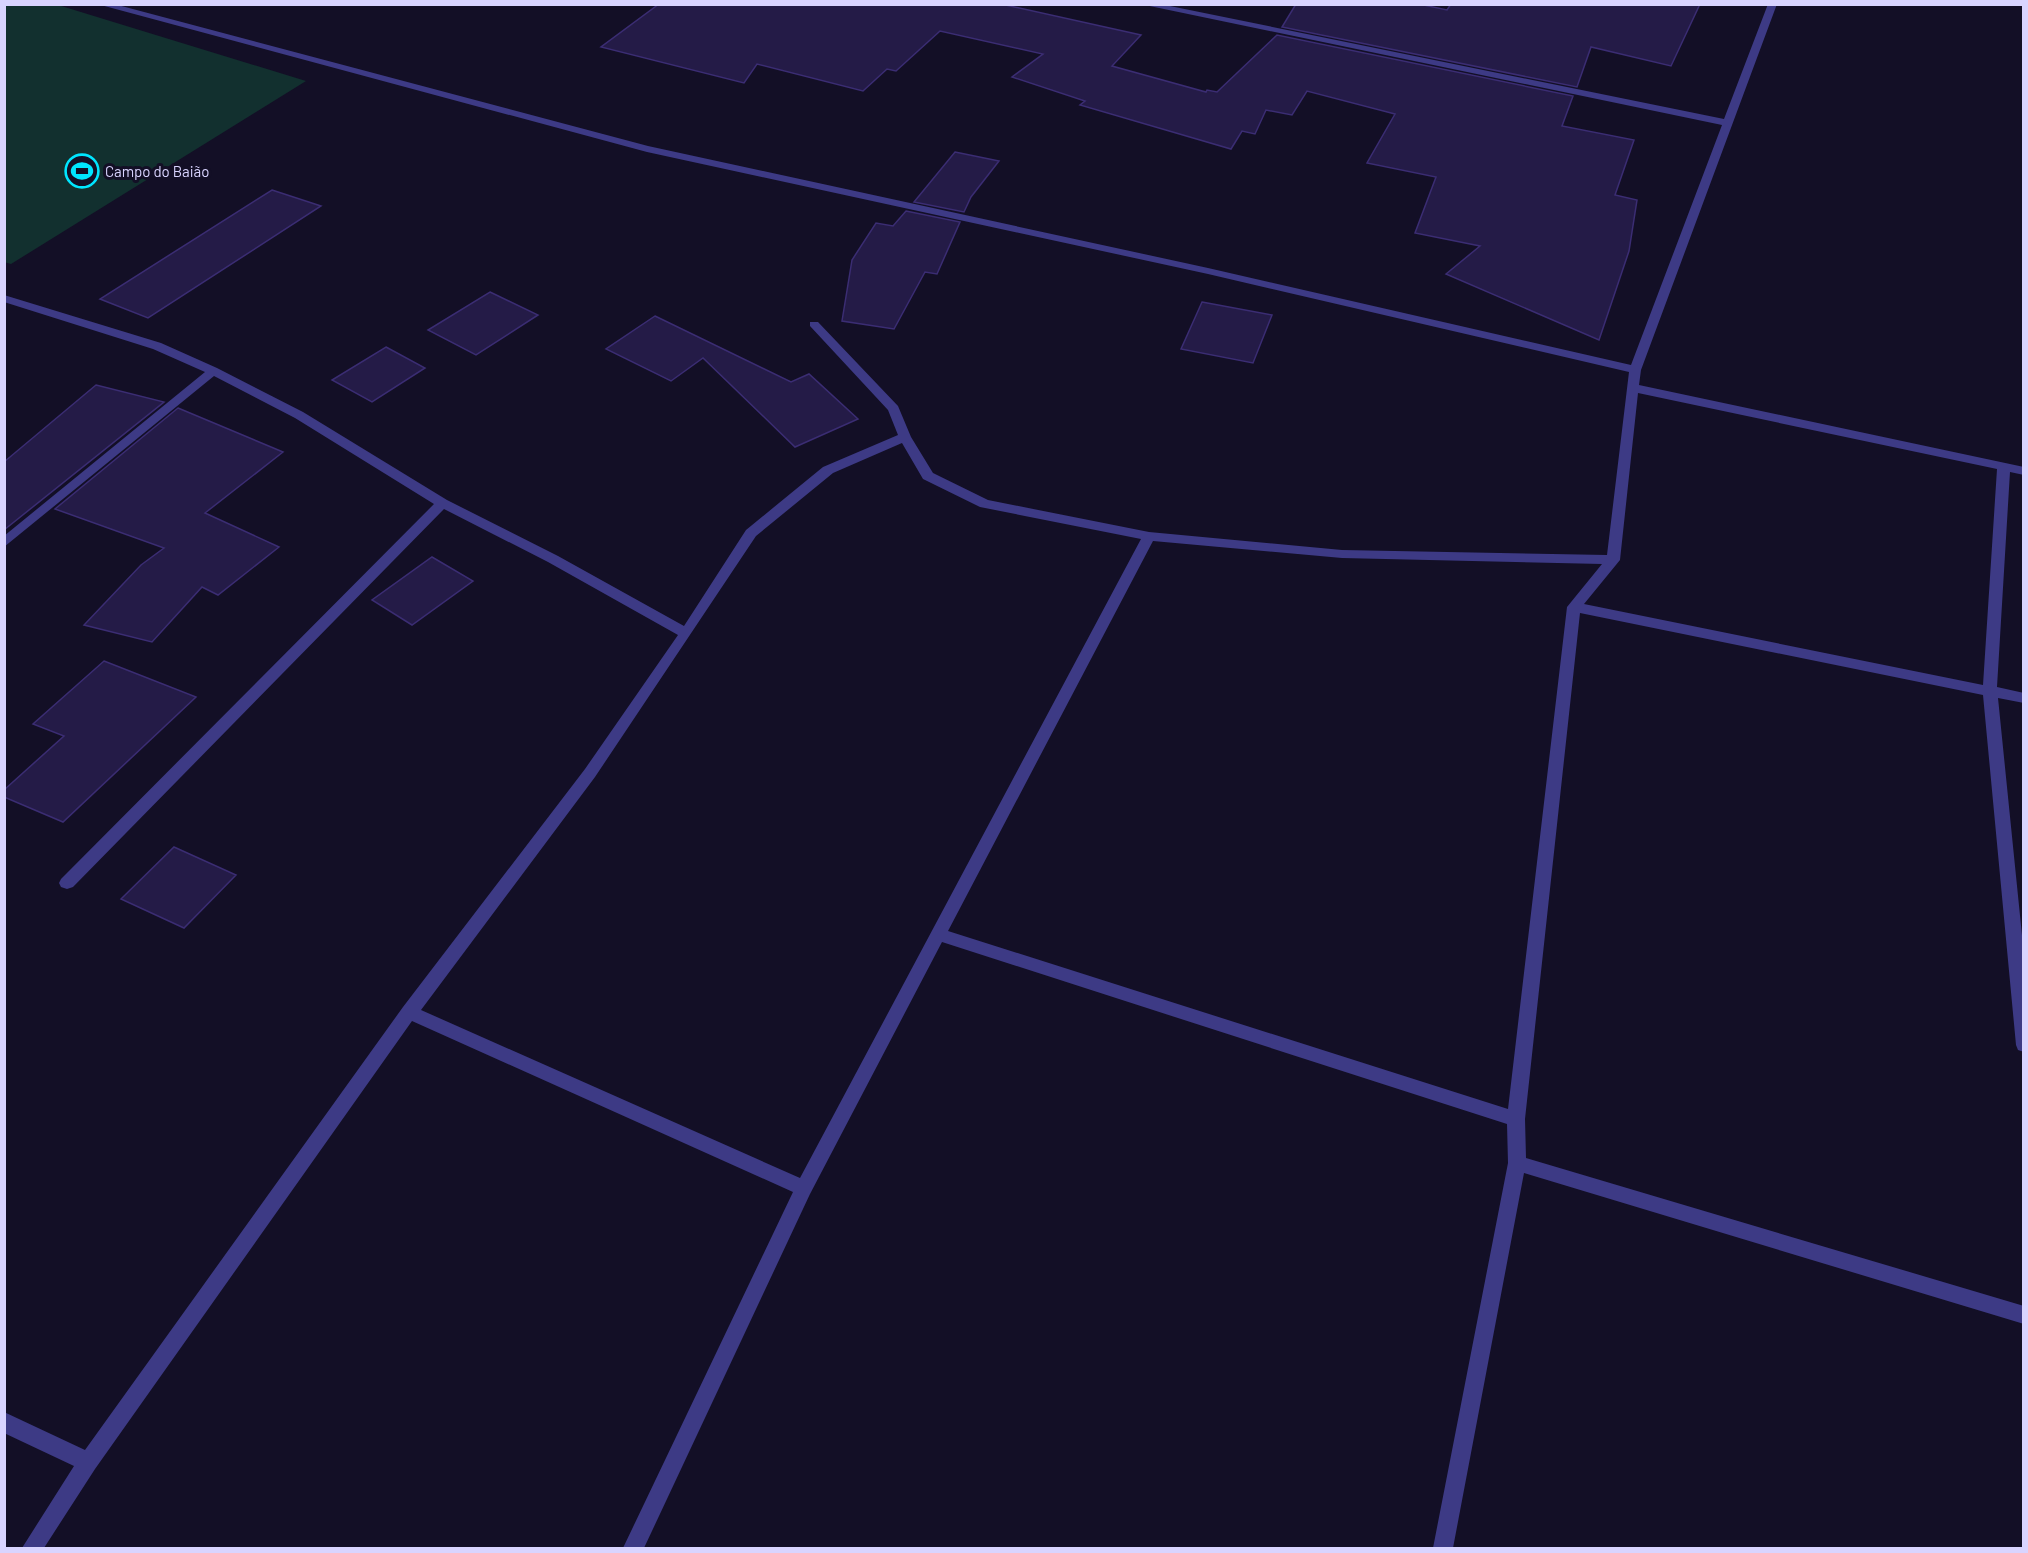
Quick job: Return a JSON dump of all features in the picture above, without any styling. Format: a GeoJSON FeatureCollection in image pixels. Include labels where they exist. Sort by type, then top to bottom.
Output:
{"type":"FeatureCollection","features":[{"type":"Feature","properties":{"kind":"street"},"geometry":{"type":"LineString","coordinates":[[101,4],[647,148],[1220,274],[1635,370]]}},
{"type":"Feature","properties":{"kind":"street"},"geometry":{"type":"LineString","coordinates":[[1144,4],[1728,123]]}},
{"type":"Feature","properties":{"kind":"street"},"geometry":{"type":"LineString","coordinates":[[1443,1548],[1517,1162],[1516,1119],[1574,607],[1613,561],[1635,370],[1773,4]]}},
{"type":"Feature","properties":{"kind":"street"},"geometry":{"type":"LineString","coordinates":[[4,298],[157,346],[213,371],[299,415],[442,503],[554,559],[686,633]]}},
{"type":"Feature","properties":{"kind":"street"},"geometry":{"type":"LineString","coordinates":[[814,324],[894,410],[905,437],[928,476],[985,504],[1149,536],[1342,554],[1613,561]]}},
{"type":"Feature","properties":{"kind":"street"},"geometry":{"type":"LineString","coordinates":[[4,543],[213,371]]}},
{"type":"Feature","properties":{"kind":"street"},"geometry":{"type":"LineString","coordinates":[[1634,388],[2024,471]]}},
{"type":"Feature","properties":{"kind":"street"},"geometry":{"type":"LineString","coordinates":[[32,1548],[88,1462],[409,1012],[590,773],[751,533],[828,470],[905,437]]}},
{"type":"Feature","properties":{"kind":"street"},"geometry":{"type":"LineString","coordinates":[[2004,467],[1990,691],[2024,1045]]}},
{"type":"Feature","properties":{"kind":"street"},"geometry":{"type":"LineString","coordinates":[[67,883],[442,503]]}},
{"type":"Feature","properties":{"kind":"street"},"geometry":{"type":"LineString","coordinates":[[633,1548],[804,1188],[1149,536]]}},
{"type":"Feature","properties":{"kind":"street"},"geometry":{"type":"LineString","coordinates":[[1574,607],[2024,698]]}},
{"type":"Feature","properties":{"kind":"street"},"geometry":{"type":"LineString","coordinates":[[937,934],[1516,1119]]}},
{"type":"Feature","properties":{"kind":"street"},"geometry":{"type":"LineString","coordinates":[[409,1012],[804,1188]]}},
{"type":"Feature","properties":{"kind":"street"},"geometry":{"type":"LineString","coordinates":[[1517,1162],[2024,1315]]}},
{"type":"Feature","properties":{"kind":"street"},"geometry":{"type":"LineString","coordinates":[[4,1422],[88,1462]]}},
{"type":"Feature","properties":{"kind":"green space","name":"Campo do Baião"},"geometry":{"type":"Polygon","coordinates":[[[4,5],[58,5],[306,81],[11,264],[4,262],[4,5]]]}},
{"type":"Feature","properties":{"kind":"building"},"geometry":{"type":"Polygon","coordinates":[[[659,4],[1001,4],[1141,35],[1112,66],[1206,92],[1207,90],[1217,92],[1277,35],[1573,96],[1562,126],[1634,140],[1615,195],[1637,200],[1629,251],[1599,340],[1446,274],[1480,246],[1415,233],[1436,177],[1367,163],[1395,114],[1307,91],[1292,115],[1266,110],[1255,134],[1242,131],[1231,149],[1080,105],[1085,101],[1012,77],[1043,54],[940,31],[896,71],[887,69],[863,91],[757,64],[744,83],[601,47],[659,4]]]}},
{"type":"Feature","properties":{"kind":"building"},"geometry":{"type":"Polygon","coordinates":[[[1296,4],[1419,4],[1447,10],[1451,4],[1700,4],[1671,66],[1591,47],[1577,87],[1282,27],[1296,4]]]}},
{"type":"Feature","properties":{"kind":"building"},"geometry":{"type":"Polygon","coordinates":[[[955,152],[999,161],[971,197],[964,212],[914,202],[955,152]]]}},
{"type":"Feature","properties":{"kind":"building"},"geometry":{"type":"Polygon","coordinates":[[[272,190],[321,206],[148,318],[100,299],[272,190]]]}},
{"type":"Feature","properties":{"kind":"building"},"geometry":{"type":"Polygon","coordinates":[[[906,211],[960,222],[937,274],[925,272],[894,329],[842,321],[852,260],[876,223],[893,226],[906,211]]]}},
{"type":"Feature","properties":{"kind":"building"},"geometry":{"type":"Polygon","coordinates":[[[490,292],[538,315],[476,355],[428,330],[490,292]]]}},
{"type":"Feature","properties":{"kind":"building"},"geometry":{"type":"Polygon","coordinates":[[[1202,302],[1272,315],[1253,363],[1181,349],[1202,302]]]}},
{"type":"Feature","properties":{"kind":"building"},"geometry":{"type":"Polygon","coordinates":[[[655,316],[791,382],[809,374],[858,419],[795,447],[703,358],[671,381],[606,349],[655,316]]]}},
{"type":"Feature","properties":{"kind":"building"},"geometry":{"type":"Polygon","coordinates":[[[386,347],[425,368],[372,402],[332,380],[386,347]]]}},
{"type":"Feature","properties":{"kind":"building"},"geometry":{"type":"Polygon","coordinates":[[[96,385],[164,402],[4,530],[4,462],[96,385]]]}},
{"type":"Feature","properties":{"kind":"building"},"geometry":{"type":"Polygon","coordinates":[[[178,408],[283,452],[205,513],[279,547],[218,595],[202,587],[152,642],[84,625],[141,565],[164,548],[55,509],[178,408]]]}},
{"type":"Feature","properties":{"kind":"building"},"geometry":{"type":"Polygon","coordinates":[[[432,557],[473,581],[412,625],[372,600],[432,557]]]}},
{"type":"Feature","properties":{"kind":"building"},"geometry":{"type":"Polygon","coordinates":[[[104,661],[196,697],[63,822],[4,797],[4,790],[64,736],[33,724],[104,661]]]}},
{"type":"Feature","properties":{"kind":"building"},"geometry":{"type":"Polygon","coordinates":[[[174,847],[236,875],[184,928],[121,899],[174,847]]]}},
{"type":"Feature","properties":{"kind":"place","name":"Campo do Baião"},"geometry":{"type":"Point","coordinates":[82,171]}}]}
